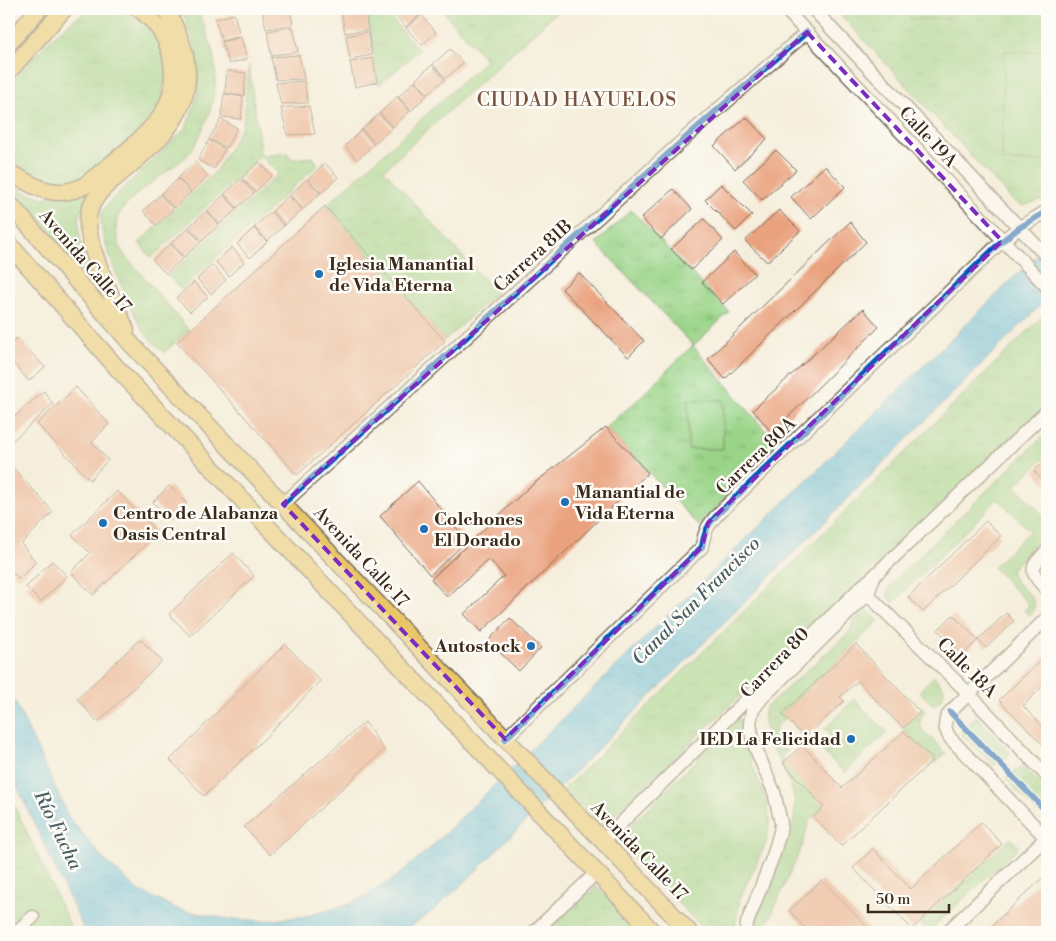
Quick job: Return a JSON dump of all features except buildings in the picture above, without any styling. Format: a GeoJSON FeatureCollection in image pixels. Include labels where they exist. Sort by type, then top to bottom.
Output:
{"type":"FeatureCollection","features":[{"type":"Feature","properties":{"kind":"main road"},"geometry":{"type":"LineString","coordinates":[[9,43],[39,9]]}},
{"type":"Feature","properties":{"kind":"main road"},"geometry":{"type":"LineString","coordinates":[[9,172],[27,183],[46,190],[63,192],[77,189],[84,186],[126,152],[161,116],[171,94],[171,53],[161,31],[139,9]]}},
{"type":"Feature","properties":{"kind":"main road"},"geometry":{"type":"LineString","coordinates":[[133,346],[96,255],[88,229],[88,218],[89,210],[95,198],[107,184],[162,136],[174,121],[181,105],[186,82],[186,62],[182,46],[167,9]]}},
{"type":"Feature","properties":{"kind":"main road"},"geometry":{"type":"LineString","coordinates":[[9,71],[63,11]]}},
{"type":"Feature","properties":{"kind":"main road","name":"Avenida Calle 17"},"geometry":{"type":"LineString","coordinates":[[9,203],[133,346],[690,932]]}},
{"type":"Feature","properties":{"kind":"main road"},"geometry":{"type":"LineString","coordinates":[[11,248],[130,382],[653,932]]}},
{"type":"Feature","properties":{"kind":"street","name":"Calle 19A"},"geometry":{"type":"LineString","coordinates":[[785,9],[1047,287]]}},
{"type":"Feature","properties":{"kind":"street","name":"Calle 19A"},"geometry":{"type":"LineString","coordinates":[[813,9],[1047,257]]}},
{"type":"Feature","properties":{"kind":"street","name":"Carrera 81B"},"geometry":{"type":"LineString","coordinates":[[283,504],[692,132],[807,32]]}},
{"type":"Feature","properties":{"kind":"street","name":"Carrera 80A"},"geometry":{"type":"LineString","coordinates":[[510,743],[702,547],[708,523],[1002,241],[1047,211]]}},
{"type":"Feature","properties":{"kind":"street","name":"Carrera 80"},"geometry":{"type":"LineString","coordinates":[[746,932],[754,903],[773,856],[781,824],[774,792],[753,742],[750,716],[762,698],[864,591],[874,576],[1047,411]]}},
{"type":"Feature","properties":{"kind":"street"},"geometry":{"type":"LineString","coordinates":[[1047,551],[1035,563],[1033,568],[1035,578],[1047,590]]}},
{"type":"Feature","properties":{"kind":"street","name":"Carrera 80"},"geometry":{"type":"LineString","coordinates":[[603,841],[864,591]]}},
{"type":"Feature","properties":{"kind":"street","name":"Calle 18A"},"geometry":{"type":"LineString","coordinates":[[864,591],[969,694],[1047,776]]}},
{"type":"Feature","properties":{"kind":"street"},"geometry":{"type":"LineString","coordinates":[[947,932],[1047,838],[950,738],[944,724],[946,718],[969,694],[1047,618]]}},
{"type":"Feature","properties":{"kind":"street"},"geometry":{"type":"LineString","coordinates":[[534,932],[596,873]]}},
{"type":"Feature","properties":{"kind":"street"},"geometry":{"type":"LineString","coordinates":[[16,932],[33,916]]}},
{"type":"Feature","properties":{"kind":"highlighted area"},"geometry":{"type":"Polygon","coordinates":[[[807,32],[1002,241],[708,523],[702,547],[505,739],[283,504],[807,32]]]}},
{"type":"Feature","properties":{"kind":"green space"},"geometry":{"type":"Polygon","coordinates":[[[92,9],[123,9],[145,23],[159,39],[168,66],[161,105],[151,120],[79,183],[56,187],[9,165],[9,85],[58,32],[80,15],[92,9]]]}},
{"type":"Feature","properties":{"kind":"green space"},"geometry":{"type":"Polygon","coordinates":[[[182,9],[197,9],[213,53],[216,81],[210,110],[201,134],[190,153],[141,191],[124,207],[118,218],[116,228],[123,253],[189,330],[164,353],[149,338],[139,324],[124,293],[104,238],[101,215],[112,199],[186,128],[197,98],[198,81],[197,52],[182,9]]]}},
{"type":"Feature","properties":{"kind":"green space"},"geometry":{"type":"Polygon","coordinates":[[[366,9],[383,9],[419,50],[379,85],[366,9]]]}},
{"type":"Feature","properties":{"kind":"green space"},"geometry":{"type":"Polygon","coordinates":[[[441,9],[560,9],[384,170],[496,293],[445,340],[326,206],[486,60],[441,9]]]}},
{"type":"Feature","properties":{"kind":"green space"},"geometry":{"type":"Polygon","coordinates":[[[840,9],[1047,9],[1047,198],[1023,206],[1012,200],[837,11],[840,9]]]}},
{"type":"Feature","properties":{"kind":"green space"},"geometry":{"type":"Polygon","coordinates":[[[910,9],[949,9],[949,18],[910,19],[910,9]]]}},
{"type":"Feature","properties":{"kind":"green space"},"geometry":{"type":"Polygon","coordinates":[[[1004,51],[1047,52],[1047,162],[1002,161],[1004,51]]]}},
{"type":"Feature","properties":{"kind":"green space"},"geometry":{"type":"Polygon","coordinates":[[[249,65],[261,156],[151,258],[139,243],[216,171],[240,130],[244,119],[249,65]]]}},
{"type":"Feature","properties":{"kind":"green space"},"geometry":{"type":"Polygon","coordinates":[[[287,153],[293,159],[313,157],[318,165],[181,290],[168,276],[278,174],[261,156],[287,153]]]}},
{"type":"Feature","properties":{"kind":"green space"},"geometry":{"type":"Polygon","coordinates":[[[10,182],[23,191],[44,198],[98,184],[84,206],[79,223],[81,242],[96,290],[10,182]]]}},
{"type":"Feature","properties":{"kind":"green space"},"geometry":{"type":"Polygon","coordinates":[[[631,210],[729,312],[693,346],[777,444],[699,526],[606,427],[634,403],[693,345],[596,243],[631,210]]]}},
{"type":"Feature","properties":{"kind":"green space"},"geometry":{"type":"Polygon","coordinates":[[[1047,312],[1047,403],[602,827],[564,789],[1047,312]]]}},
{"type":"Feature","properties":{"kind":"green space"},"geometry":{"type":"Polygon","coordinates":[[[688,400],[723,400],[723,449],[688,449],[688,400]]]}},
{"type":"Feature","properties":{"kind":"green space"},"geometry":{"type":"Polygon","coordinates":[[[1047,432],[1047,455],[1015,486],[1047,519],[1047,531],[1011,570],[1016,582],[1032,597],[1034,609],[1029,616],[1024,610],[1029,605],[993,567],[1030,531],[998,499],[893,603],[888,597],[887,592],[893,582],[1047,432]]]}},
{"type":"Feature","properties":{"kind":"green space"},"geometry":{"type":"Polygon","coordinates":[[[866,609],[879,621],[782,713],[786,718],[775,727],[779,741],[787,751],[781,756],[824,807],[809,821],[802,846],[768,922],[767,932],[751,932],[790,834],[795,812],[793,792],[766,730],[765,708],[850,632],[854,621],[866,609]]]}},
{"type":"Feature","properties":{"kind":"green space"},"geometry":{"type":"Polygon","coordinates":[[[934,676],[941,684],[944,695],[934,706],[919,691],[934,676]]]}},
{"type":"Feature","properties":{"kind":"green space"},"geometry":{"type":"Polygon","coordinates":[[[854,699],[870,715],[840,744],[825,729],[854,699]]]}},
{"type":"Feature","properties":{"kind":"green space"},"geometry":{"type":"Polygon","coordinates":[[[923,708],[925,711],[920,720],[921,728],[946,753],[935,763],[902,728],[923,708]]]}},
{"type":"Feature","properties":{"kind":"green space"},"geometry":{"type":"Polygon","coordinates":[[[871,716],[887,732],[857,761],[841,745],[871,716]]]}},
{"type":"Feature","properties":{"kind":"green space"},"geometry":{"type":"Polygon","coordinates":[[[976,716],[1011,754],[993,766],[961,733],[976,716]]]}},
{"type":"Feature","properties":{"kind":"green space"},"geometry":{"type":"Polygon","coordinates":[[[739,717],[746,748],[765,797],[770,820],[766,843],[740,898],[734,932],[706,932],[617,839],[739,717]]]}},
{"type":"Feature","properties":{"kind":"green space"},"geometry":{"type":"Polygon","coordinates":[[[831,735],[857,761],[845,773],[818,747],[831,735]]]}},
{"type":"Feature","properties":{"kind":"green space"},"geometry":{"type":"Polygon","coordinates":[[[1023,766],[1047,790],[1047,805],[1038,813],[1005,778],[1023,766]]]}},
{"type":"Feature","properties":{"kind":"green space"},"geometry":{"type":"Polygon","coordinates":[[[9,794],[73,932],[20,932],[9,921],[9,794]]]}},
{"type":"Feature","properties":{"kind":"green space"},"geometry":{"type":"Polygon","coordinates":[[[1011,838],[1019,847],[928,932],[920,923],[1011,838]]]}},
{"type":"Feature","properties":{"kind":"green space"},"geometry":{"type":"Polygon","coordinates":[[[597,886],[641,932],[547,932],[597,886]]]}},
{"type":"Feature","properties":{"kind":"water"},"geometry":{"type":"Polygon","coordinates":[[[1047,247],[1047,299],[463,884],[430,913],[403,932],[126,932],[119,926],[122,932],[85,932],[9,769],[9,689],[69,817],[101,857],[139,891],[180,910],[223,918],[263,921],[307,916],[348,905],[392,880],[429,849],[1047,247]]]}},
{"type":"Feature","properties":{"kind":"cycle path"},"geometry":{"type":"LineString","coordinates":[[283,504],[692,132],[807,32]]}},
{"type":"Feature","properties":{"kind":"cycle path"},"geometry":{"type":"LineString","coordinates":[[505,739],[702,547],[707,528],[719,513],[1002,241],[1047,211]]}},
{"type":"Feature","properties":{"kind":"cycle path"},"geometry":{"type":"LineString","coordinates":[[950,712],[1047,812]]}},
{"type":"Feature","properties":{"kind":"place","name":"Iglesia Manantial de Vida Eterna"},"geometry":{"type":"Point","coordinates":[319,274]}},
{"type":"Feature","properties":{"kind":"place","name":"Manantial de Vida Eterna"},"geometry":{"type":"Point","coordinates":[565,502]}},
{"type":"Feature","properties":{"kind":"place","name":"Centro de Alabanza Oasis Central"},"geometry":{"type":"Point","coordinates":[103,523]}},
{"type":"Feature","properties":{"kind":"place","name":"Colchones El Dorado"},"geometry":{"type":"Point","coordinates":[424,529]}},
{"type":"Feature","properties":{"kind":"place","name":"Autostock"},"geometry":{"type":"Point","coordinates":[531,646]}},
{"type":"Feature","properties":{"kind":"place","name":"IED La Felicidad"},"geometry":{"type":"Point","coordinates":[851,739]}},
{"type":"Feature","properties":{"kind":"district","name":"CIUDAD HAYUELOS"},"geometry":{"type":"Point","coordinates":[577,100]}},
{"type":"Feature","properties":{"kind":"water label","name":"Canal San Francisco"},"geometry":{"type":"Point","coordinates":[696,601]}},
{"type":"Feature","properties":{"kind":"water label","name":"Río Fucha"},"geometry":{"type":"Point","coordinates":[58,830]}}]}
